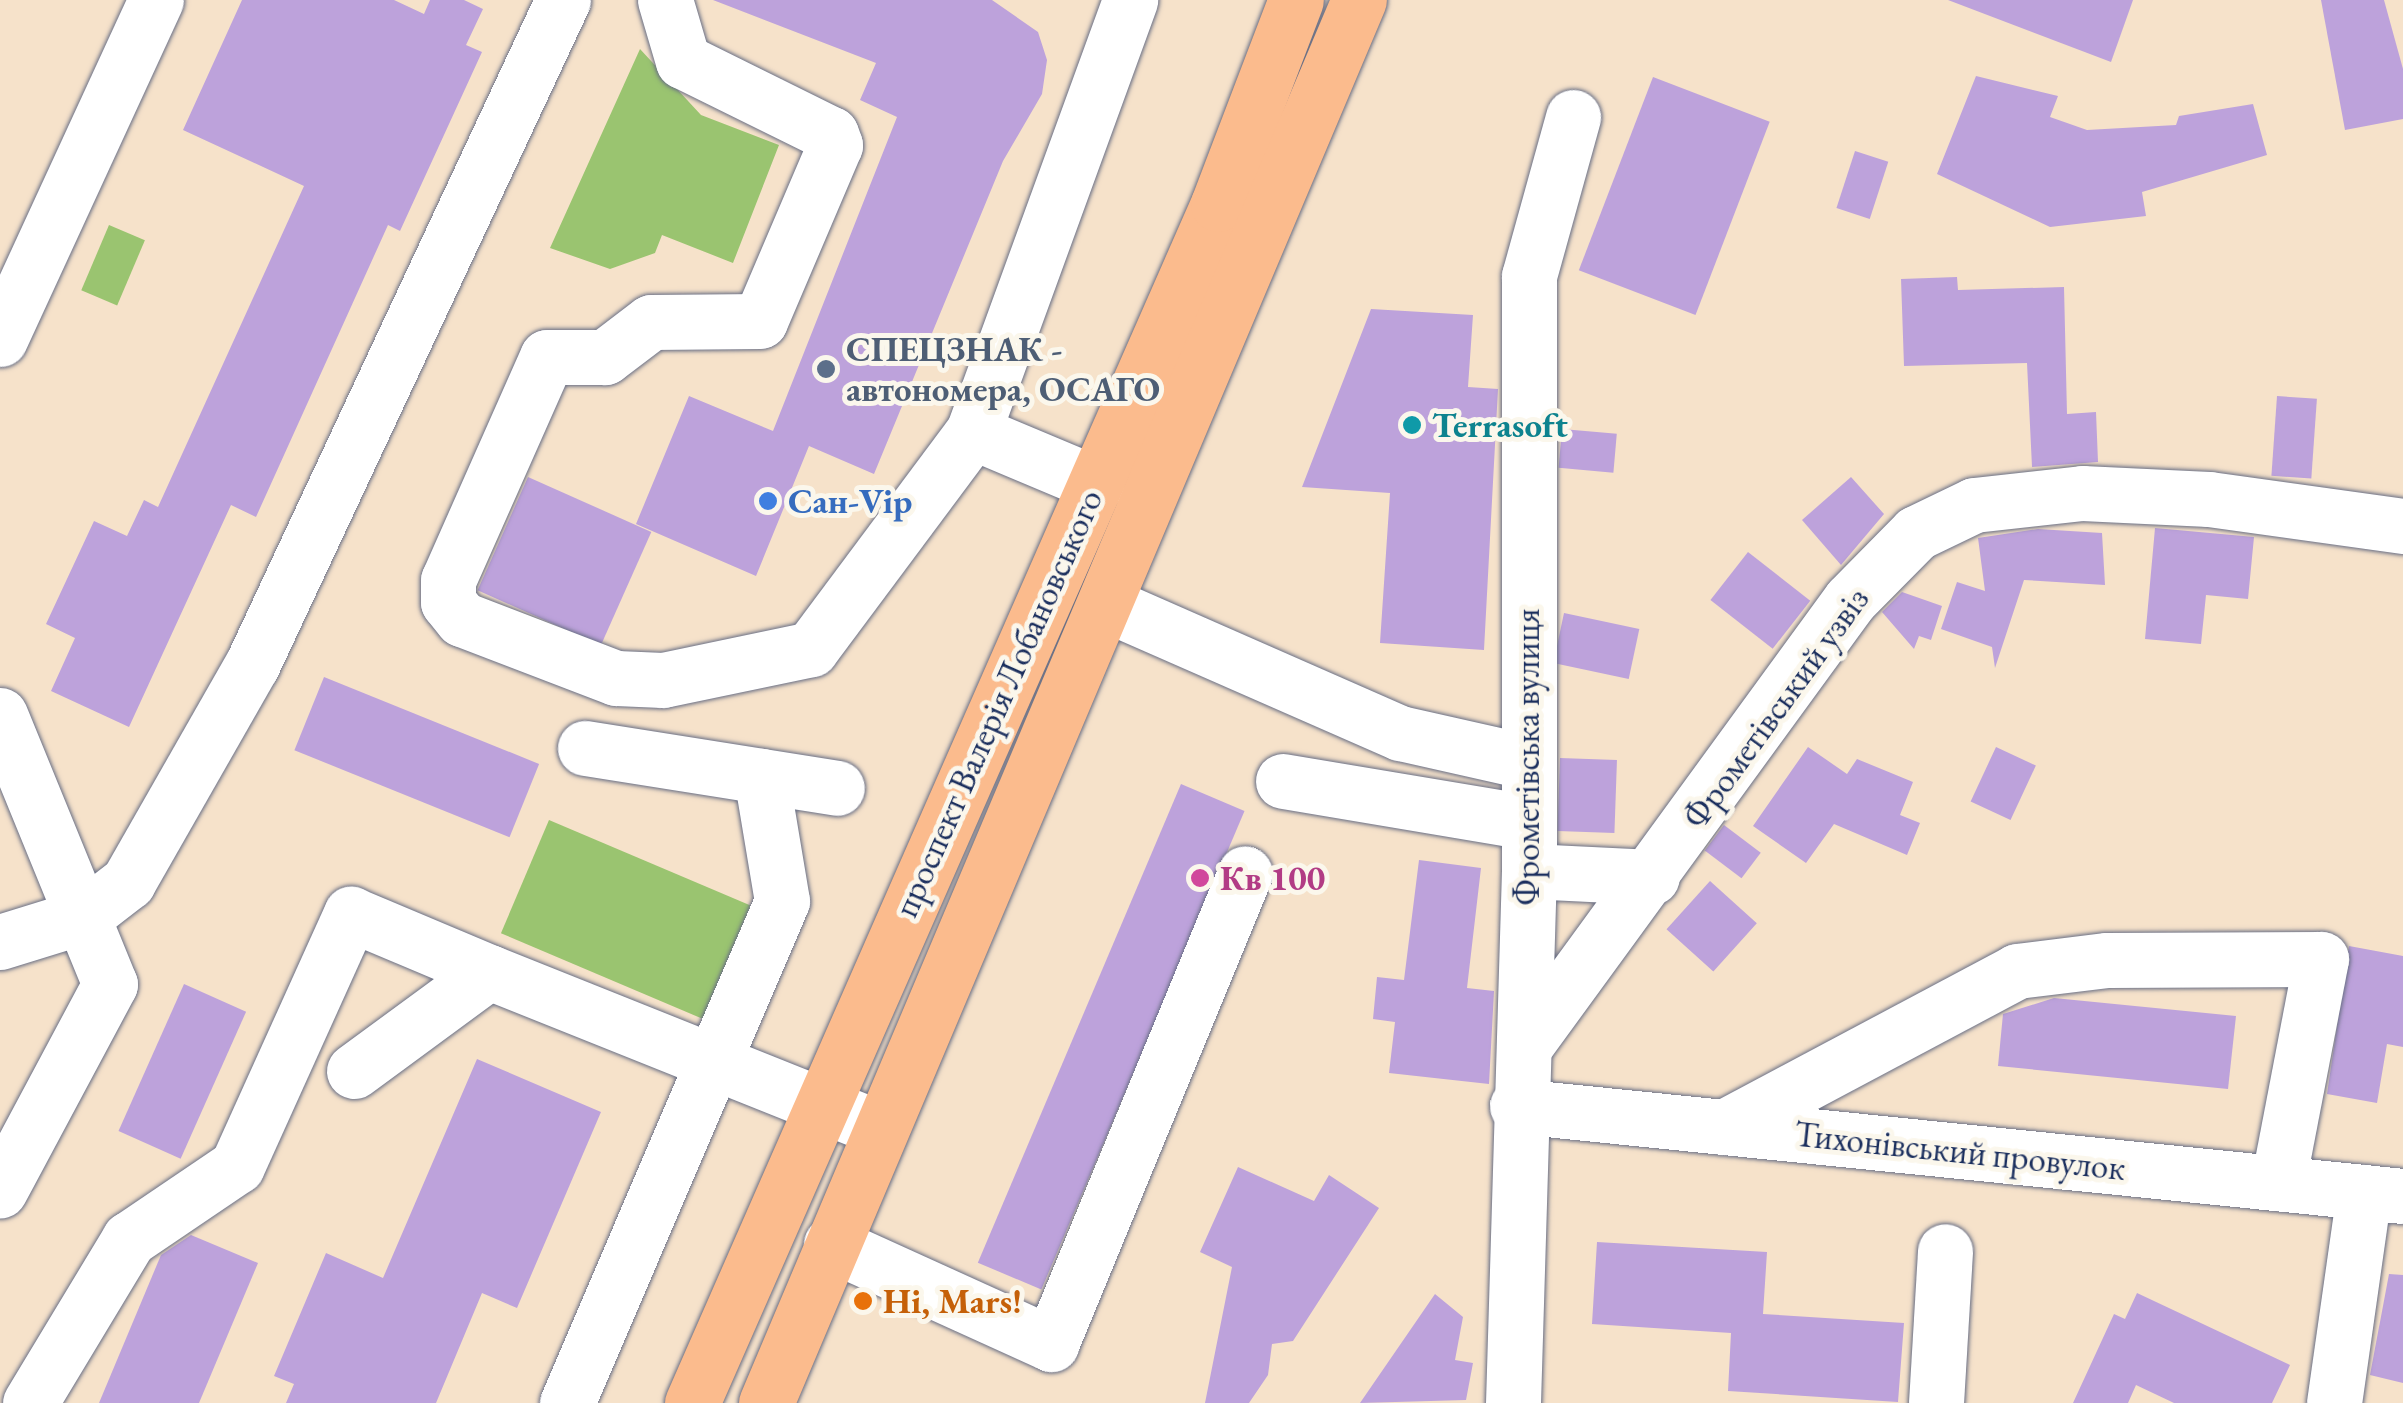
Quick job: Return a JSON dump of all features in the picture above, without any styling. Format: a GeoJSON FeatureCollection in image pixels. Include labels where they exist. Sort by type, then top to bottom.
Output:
{"type":"FeatureCollection","features":[{"type":"Feature","properties":{"kind":"main road","name":"проспект Валерія Лобановського"},"geometry":{"type":"LineString","coordinates":[[692,1403],[818,1106],[1096,484],[1296,0]]}},
{"type":"Feature","properties":{"kind":"main road","name":"проспект Валерія Лобановського"},"geometry":{"type":"LineString","coordinates":[[766,1403],[1359,0]]}},
{"type":"Feature","properties":{"kind":"street"},"geometry":{"type":"LineString","coordinates":[[0,339],[156,0]]}},
{"type":"Feature","properties":{"kind":"street"},"geometry":{"type":"LineString","coordinates":[[0,942],[84,916],[128,882],[252,666],[563,0]]}},
{"type":"Feature","properties":{"kind":"street"},"geometry":{"type":"LineString","coordinates":[[665,0],[683,61],[831,134],[835,145],[760,321],[651,322],[604,357],[547,357],[448,580],[448,602],[462,618],[616,678],[663,680],[811,649],[973,432],[1130,0]]}},
{"type":"Feature","properties":{"kind":"street","name":"Фрометівська вулиця"},"geometry":{"type":"LineString","coordinates":[[1514,1403],[1517,1106],[1524,1046],[1529,846],[1529,276],[1573,117]]}},
{"type":"Feature","properties":{"kind":"street"},"geometry":{"type":"LineString","coordinates":[[973,432],[1096,484]]}},
{"type":"Feature","properties":{"kind":"street","name":"Фрометівський узвіз"},"geometry":{"type":"LineString","coordinates":[[1524,1046],[1652,877],[1850,600],[1916,533],[1974,505],[2082,493],[2209,499],[2403,526]]}},
{"type":"Feature","properties":{"kind":"street"},"geometry":{"type":"LineString","coordinates":[[1106,604],[1400,733],[1529,762]]}},
{"type":"Feature","properties":{"kind":"street"},"geometry":{"type":"LineString","coordinates":[[0,715],[110,984],[0,1190]]}},
{"type":"Feature","properties":{"kind":"street"},"geometry":{"type":"LineString","coordinates":[[584,748],[837,788]]}},
{"type":"Feature","properties":{"kind":"street"},"geometry":{"type":"LineString","coordinates":[[566,1403],[782,901],[761,776]]}},
{"type":"Feature","properties":{"kind":"street"},"geometry":{"type":"LineString","coordinates":[[1283,782],[1652,877]]}},
{"type":"Feature","properties":{"kind":"street"},"geometry":{"type":"LineString","coordinates":[[831,1244],[1050,1344],[1245,873]]}},
{"type":"Feature","properties":{"kind":"street"},"geometry":{"type":"LineString","coordinates":[[30,1403],[130,1240],[238,1166],[351,914],[881,1129]]}},
{"type":"Feature","properties":{"kind":"street"},"geometry":{"type":"LineString","coordinates":[[1724,1127],[2016,971],[2107,960],[2320,959],[2278,1183]]}},
{"type":"Feature","properties":{"kind":"street"},"geometry":{"type":"LineString","coordinates":[[354,1071],[489,972]]}},
{"type":"Feature","properties":{"kind":"street","name":"Тихонівський провулок"},"geometry":{"type":"LineString","coordinates":[[1517,1106],[2383,1194]]}},
{"type":"Feature","properties":{"kind":"street"},"geometry":{"type":"LineString","coordinates":[[2334,1403],[2383,1194]]}},
{"type":"Feature","properties":{"kind":"street"},"geometry":{"type":"LineString","coordinates":[[1936,1403],[1944,1251]]}},
{"type":"Feature","properties":{"kind":"green space"},"geometry":{"type":"Polygon","coordinates":[[[640,49],[701,115],[779,145],[733,263],[662,235],[655,253],[610,269],[550,248],[640,49]]]}},
{"type":"Feature","properties":{"kind":"green space"},"geometry":{"type":"Polygon","coordinates":[[[109,225],[145,240],[117,306],[81,290],[109,225]]]}},
{"type":"Feature","properties":{"kind":"green space"},"geometry":{"type":"Polygon","coordinates":[[[549,820],[751,906],[703,1019],[501,933],[549,820]]]}},
{"type":"Feature","properties":{"kind":"building"},"geometry":{"type":"Polygon","coordinates":[[[242,0],[394,0],[424,14],[430,0],[464,0],[483,9],[466,45],[482,52],[400,231],[388,225],[256,517],[231,505],[129,727],[51,691],[75,638],[46,624],[94,521],[127,536],[144,500],[158,507],[304,186],[183,130],[242,0]]]}},
{"type":"Feature","properties":{"kind":"building"},"geometry":{"type":"Polygon","coordinates":[[[713,0],[992,0],[1038,32],[1047,60],[1042,94],[1003,161],[874,474],[809,446],[756,576],[636,524],[689,396],[773,431],[897,117],[860,100],[876,63],[713,0]]]}},
{"type":"Feature","properties":{"kind":"building"},"geometry":{"type":"Polygon","coordinates":[[[1948,0],[2133,0],[2111,62],[1948,0]]]}},
{"type":"Feature","properties":{"kind":"building"},"geometry":{"type":"Polygon","coordinates":[[[2321,0],[2384,0],[2403,69],[2403,119],[2345,130],[2321,0]]]}},
{"type":"Feature","properties":{"kind":"building"},"geometry":{"type":"Polygon","coordinates":[[[1976,76],[2058,96],[2050,117],[2087,130],[2176,125],[2179,116],[2253,104],[2267,155],[2142,192],[2146,216],[2050,227],[1937,174],[1976,76]]]}},
{"type":"Feature","properties":{"kind":"building"},"geometry":{"type":"Polygon","coordinates":[[[1653,77],[1770,122],[1696,315],[1579,270],[1653,77]]]}},
{"type":"Feature","properties":{"kind":"building"},"geometry":{"type":"Polygon","coordinates":[[[1855,151],[1888,162],[1870,219],[1836,208],[1855,151]]]}},
{"type":"Feature","properties":{"kind":"building"},"geometry":{"type":"Polygon","coordinates":[[[1957,277],[1958,290],[2064,287],[2067,414],[2096,412],[2098,462],[2032,467],[2027,363],[1904,366],[1901,279],[1957,277]]]}},
{"type":"Feature","properties":{"kind":"building","name":"Terrasoft"},"geometry":{"type":"Polygon","coordinates":[[[1371,309],[1473,315],[1468,387],[1498,389],[1484,650],[1380,643],[1390,493],[1302,487],[1371,309]]]}},
{"type":"Feature","properties":{"kind":"building"},"geometry":{"type":"Polygon","coordinates":[[[2277,396],[2317,399],[2311,479],[2271,476],[2277,396]]]}},
{"type":"Feature","properties":{"kind":"building"},"geometry":{"type":"Polygon","coordinates":[[[1562,429],[1617,434],[1613,473],[1559,468],[1562,429]]]}},
{"type":"Feature","properties":{"kind":"building"},"geometry":{"type":"Polygon","coordinates":[[[528,477],[651,532],[601,645],[478,590],[528,477]]]}},
{"type":"Feature","properties":{"kind":"building"},"geometry":{"type":"Polygon","coordinates":[[[1851,477],[1884,514],[1841,565],[1802,520],[1851,477]]]}},
{"type":"Feature","properties":{"kind":"building"},"geometry":{"type":"Polygon","coordinates":[[[2155,528],[2254,537],[2248,599],[2206,595],[2201,644],[2145,639],[2155,528]]]}},
{"type":"Feature","properties":{"kind":"building"},"geometry":{"type":"Polygon","coordinates":[[[2038,529],[2102,533],[2105,585],[2024,580],[1995,668],[1992,647],[1941,629],[1957,582],[1985,591],[1978,538],[2038,529]]]}},
{"type":"Feature","properties":{"kind":"building"},"geometry":{"type":"Polygon","coordinates":[[[1748,552],[1810,601],[1773,649],[1710,600],[1748,552]]]}},
{"type":"Feature","properties":{"kind":"building"},"geometry":{"type":"Polygon","coordinates":[[[1902,592],[1942,606],[1931,640],[1919,636],[1914,649],[1882,612],[1902,592]]]}},
{"type":"Feature","properties":{"kind":"building"},"geometry":{"type":"Polygon","coordinates":[[[1564,613],[1639,629],[1629,679],[1553,663],[1564,613]]]}},
{"type":"Feature","properties":{"kind":"building"},"geometry":{"type":"Polygon","coordinates":[[[324,677],[539,764],[510,837],[294,750],[324,677]]]}},
{"type":"Feature","properties":{"kind":"building"},"geometry":{"type":"Polygon","coordinates":[[[1808,747],[1847,774],[1857,759],[1913,782],[1900,815],[1920,823],[1907,855],[1834,824],[1806,863],[1753,826],[1808,747]]]}},
{"type":"Feature","properties":{"kind":"building"},"geometry":{"type":"Polygon","coordinates":[[[1996,747],[2036,766],[2011,820],[1971,801],[1996,747]]]}},
{"type":"Feature","properties":{"kind":"building"},"geometry":{"type":"Polygon","coordinates":[[[1560,758],[1617,760],[1614,833],[1557,831],[1560,758]]]}},
{"type":"Feature","properties":{"kind":"building"},"geometry":{"type":"Polygon","coordinates":[[[1181,784],[1245,811],[1041,1290],[978,1263],[1181,784]]]}},
{"type":"Feature","properties":{"kind":"building"},"geometry":{"type":"Polygon","coordinates":[[[1724,825],[1761,853],[1741,878],[1705,851],[1724,825]]]}},
{"type":"Feature","properties":{"kind":"building"},"geometry":{"type":"Polygon","coordinates":[[[1419,860],[1481,868],[1467,988],[1494,991],[1489,1084],[1389,1073],[1395,1022],[1373,1019],[1377,977],[1404,980],[1419,860]]]}},
{"type":"Feature","properties":{"kind":"building"},"geometry":{"type":"Polygon","coordinates":[[[1710,881],[1757,923],[1713,971],[1667,929],[1710,881]]]}},
{"type":"Feature","properties":{"kind":"building"},"geometry":{"type":"Polygon","coordinates":[[[2349,946],[2403,956],[2403,1047],[2387,1044],[2377,1103],[2327,1094],[2349,946]]]}},
{"type":"Feature","properties":{"kind":"building"},"geometry":{"type":"Polygon","coordinates":[[[184,984],[246,1012],[181,1159],[119,1131],[184,984]]]}},
{"type":"Feature","properties":{"kind":"building"},"geometry":{"type":"Polygon","coordinates":[[[2054,998],[2236,1016],[2228,1089],[1998,1066],[2003,1014],[2054,998]]]}},
{"type":"Feature","properties":{"kind":"building"},"geometry":{"type":"Polygon","coordinates":[[[477,1059],[601,1112],[517,1308],[482,1293],[436,1403],[286,1403],[294,1384],[274,1376],[326,1253],[383,1278],[477,1059]]]}},
{"type":"Feature","properties":{"kind":"building"},"geometry":{"type":"Polygon","coordinates":[[[1238,1167],[1314,1201],[1329,1175],[1379,1208],[1293,1341],[1272,1344],[1268,1375],[1249,1403],[1205,1403],[1232,1267],[1200,1252],[1238,1167]]]}},
{"type":"Feature","properties":{"kind":"building"},"geometry":{"type":"Polygon","coordinates":[[[191,1235],[258,1263],[199,1403],[99,1403],[161,1255],[191,1235]]]}},
{"type":"Feature","properties":{"kind":"building"},"geometry":{"type":"Polygon","coordinates":[[[1597,1242],[1767,1252],[1763,1314],[1904,1323],[1898,1402],[1728,1391],[1731,1333],[1592,1324],[1597,1242]]]}},
{"type":"Feature","properties":{"kind":"building"},"geometry":{"type":"Polygon","coordinates":[[[2389,1274],[2403,1275],[2403,1383],[2370,1375],[2389,1274]]]}},
{"type":"Feature","properties":{"kind":"building"},"geometry":{"type":"Polygon","coordinates":[[[2137,1293],[2290,1365],[2272,1403],[2174,1403],[2136,1385],[2128,1403],[2073,1403],[2114,1314],[2125,1319],[2137,1293]]]}},
{"type":"Feature","properties":{"kind":"building"},"geometry":{"type":"Polygon","coordinates":[[[1435,1294],[1463,1317],[1455,1360],[1473,1363],[1466,1400],[1360,1403],[1435,1294]]]}},
{"type":"Feature","properties":{"kind":"place","name":"СПЕЦЗНАК - автономера, ОСАГО"},"geometry":{"type":"Point","coordinates":[826,369]}},
{"type":"Feature","properties":{"kind":"place","name":"Terrasoft"},"geometry":{"type":"Point","coordinates":[1412,425]}},
{"type":"Feature","properties":{"kind":"place","name":"Сан-Vip"},"geometry":{"type":"Point","coordinates":[768,501]}},
{"type":"Feature","properties":{"kind":"place","name":"Кв 100"},"geometry":{"type":"Point","coordinates":[1200,878]}},
{"type":"Feature","properties":{"kind":"place","name":"Hi, Mars!"},"geometry":{"type":"Point","coordinates":[863,1301]}}]}
